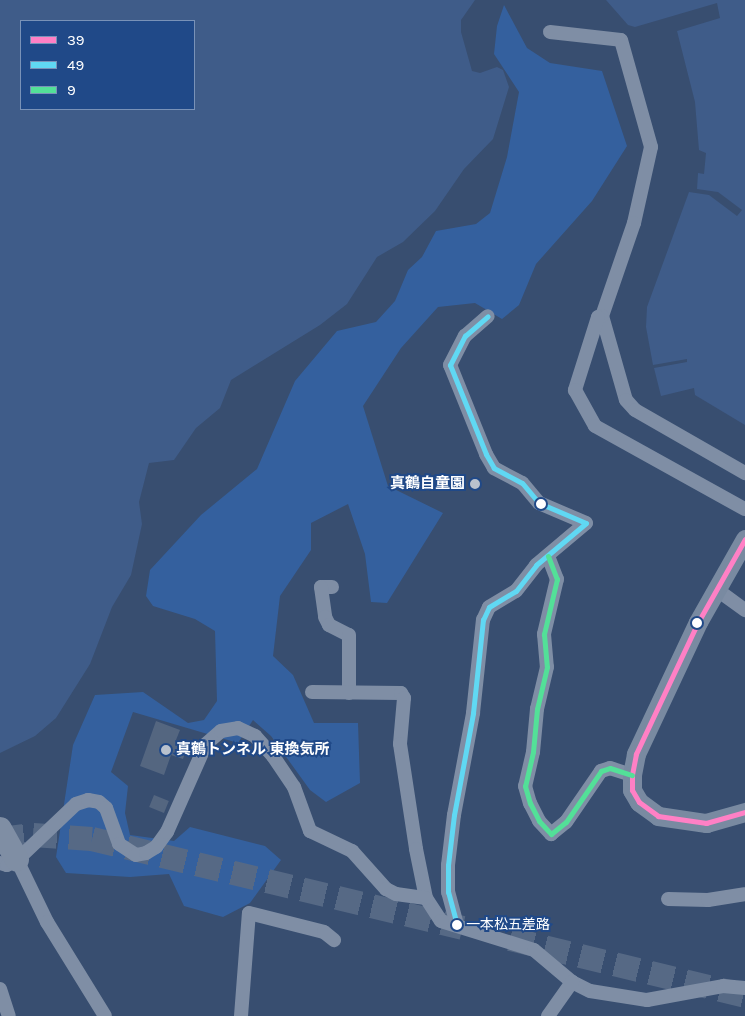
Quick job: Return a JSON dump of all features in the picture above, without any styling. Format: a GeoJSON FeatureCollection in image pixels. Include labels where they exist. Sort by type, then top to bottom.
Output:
{"type":"FeatureCollection","features":[{"type":"Feature","properties":{"kind":"highway"},"geometry":{"type":"LineString","coordinates":[[0,829],[6,857]]}},
{"type":"Feature","properties":{"kind":"main road"},"geometry":{"type":"LineString","coordinates":[[745,539],[716,589],[636,754],[632,775],[632,790],[639,802],[658,816],[706,823],[745,812]]}},
{"type":"Feature","properties":{"kind":"street"},"geometry":{"type":"LineString","coordinates":[[550,32],[621,40],[651,147],[634,223],[602,316],[598,318],[575,390],[595,426],[745,509]]}},
{"type":"Feature","properties":{"kind":"street"},"geometry":{"type":"LineString","coordinates":[[457,925],[448,892],[448,865],[454,815],[473,713],[483,620],[489,608],[516,591],[536,565],[586,523],[539,503],[522,483],[494,468],[450,372],[450,365],[465,336],[488,316]]}},
{"type":"Feature","properties":{"kind":"street"},"geometry":{"type":"LineString","coordinates":[[602,316],[626,400],[635,410],[745,473]]}},
{"type":"Feature","properties":{"kind":"street"},"geometry":{"type":"LineString","coordinates":[[548,556],[557,579],[544,634],[547,667],[537,710],[533,752],[525,786],[530,803],[539,821],[552,834],[566,822],[601,771],[610,768],[632,775]]}},
{"type":"Feature","properties":{"kind":"street"},"geometry":{"type":"LineString","coordinates":[[332,587],[320,587],[325,617],[329,625],[349,635],[349,693]]}},
{"type":"Feature","properties":{"kind":"street"},"geometry":{"type":"LineString","coordinates":[[716,589],[745,610]]}},
{"type":"Feature","properties":{"kind":"street"},"geometry":{"type":"LineString","coordinates":[[312,692],[401,693],[404,698],[400,744],[426,898],[441,921],[534,950],[572,982],[590,991],[647,1000],[723,986],[745,988]]}},
{"type":"Feature","properties":{"kind":"street"},"geometry":{"type":"LineString","coordinates":[[105,1016],[6,857],[76,804],[88,800],[99,802],[106,808],[119,844],[136,855],[146,853],[156,847],[167,832],[206,744],[221,731],[238,728],[255,736],[294,787],[310,831],[352,851],[386,889],[396,894],[426,898]]}},
{"type":"Feature","properties":{"kind":"street"},"geometry":{"type":"LineString","coordinates":[[668,900],[708,900],[745,894]]}},
{"type":"Feature","properties":{"kind":"street"},"geometry":{"type":"LineString","coordinates":[[242,1016],[249,913],[324,932],[334,940]]}},
{"type":"Feature","properties":{"kind":"street"},"geometry":{"type":"LineString","coordinates":[[548,1016],[572,982]]}},
{"type":"Feature","properties":{"kind":"street"},"geometry":{"type":"LineString","coordinates":[[0,989],[9,1016]]}},
{"type":"Feature","properties":{"kind":"shaded area"},"geometry":{"type":"Polygon","coordinates":[[[0,0],[475,0],[461,20],[461,32],[472,71],[480,73],[497,67],[503,70],[509,87],[493,139],[464,169],[435,211],[403,242],[377,257],[347,304],[320,325],[231,380],[220,408],[196,428],[174,460],[149,463],[139,502],[142,524],[131,575],[112,607],[90,664],[56,718],[35,736],[0,753],[0,0]]]}},
{"type":"Feature","properties":{"kind":"shaded area"},"geometry":{"type":"Polygon","coordinates":[[[606,0],[745,0],[745,425],[695,395],[694,388],[661,396],[654,368],[687,362],[687,359],[653,365],[646,327],[647,307],[689,192],[709,195],[737,216],[742,210],[718,192],[697,189],[698,173],[704,174],[706,153],[699,150],[695,102],[677,31],[720,18],[717,3],[635,27],[628,25],[606,0]]]}},
{"type":"Feature","properties":{"kind":"shaded area"},"geometry":{"type":"Polygon","coordinates":[[[504,5],[527,48],[550,63],[602,71],[627,146],[592,201],[536,264],[519,305],[502,319],[475,303],[438,307],[401,348],[363,406],[388,486],[443,513],[387,603],[371,602],[365,554],[348,504],[311,523],[311,550],[280,596],[273,656],[293,675],[314,723],[358,723],[360,783],[326,802],[310,790],[271,736],[253,720],[238,743],[133,712],[111,772],[128,786],[125,813],[130,835],[174,841],[190,827],[265,846],[281,860],[250,903],[223,917],[184,906],[169,874],[130,877],[66,873],[56,857],[73,745],[95,695],[143,692],[188,723],[204,720],[217,701],[215,631],[195,619],[153,606],[146,596],[150,570],[201,515],[257,469],[295,381],[337,331],[376,322],[395,301],[408,270],[422,257],[436,231],[476,224],[490,213],[507,157],[519,92],[494,54],[497,26],[504,5]]]}},
{"type":"Feature","properties":{"kind":"building","name":"真鶴トンネル 東換気所"},"geometry":{"type":"Polygon","coordinates":[[[156,721],[180,730],[176,740],[188,744],[183,759],[171,755],[164,775],[140,766],[156,721]]]}},
{"type":"Feature","properties":{"kind":"building"},"geometry":{"type":"Polygon","coordinates":[[[154,795],[169,801],[164,813],[149,807],[154,795]]]}},
{"type":"Feature","properties":{"kind":"tunnel"},"geometry":{"type":"LineString","coordinates":[[0,839],[33,835],[92,839],[462,928]]}},
{"type":"Feature","properties":{"kind":"tunnel"},"geometry":{"type":"LineString","coordinates":[[510,939],[745,996]]}},
{"type":"Feature","properties":{"kind":"transit line","name":"49"},"geometry":{"type":"LineString","coordinates":[[457,925],[448,892],[448,865],[454,815],[473,713],[483,620],[489,607],[516,591],[536,565],[586,523],[539,503],[522,483],[494,468],[486,454],[450,365],[465,336],[488,316]]}},
{"type":"Feature","properties":{"kind":"transit line","name":"39"},"geometry":{"type":"LineString","coordinates":[[745,539],[698,622],[636,754],[632,775],[632,790],[639,802],[658,816],[706,823],[745,812]]}},
{"type":"Feature","properties":{"kind":"transit line","name":"9"},"geometry":{"type":"LineString","coordinates":[[548,556],[557,579],[544,634],[547,667],[537,709],[533,752],[525,786],[530,803],[539,821],[551,834],[566,822],[601,771],[610,768],[632,775]]}},
{"type":"Feature","properties":{"kind":"place","name":"真鶴自童園"},"geometry":{"type":"Point","coordinates":[475,484]}},
{"type":"Feature","properties":{"kind":"place","name":"真鶴トンネル 東換気所"},"geometry":{"type":"Point","coordinates":[166,750]}},
{"type":"Feature","properties":{"kind":"place","name":"一本松五差路"},"geometry":{"type":"Point","coordinates":[457,925]}}]}
